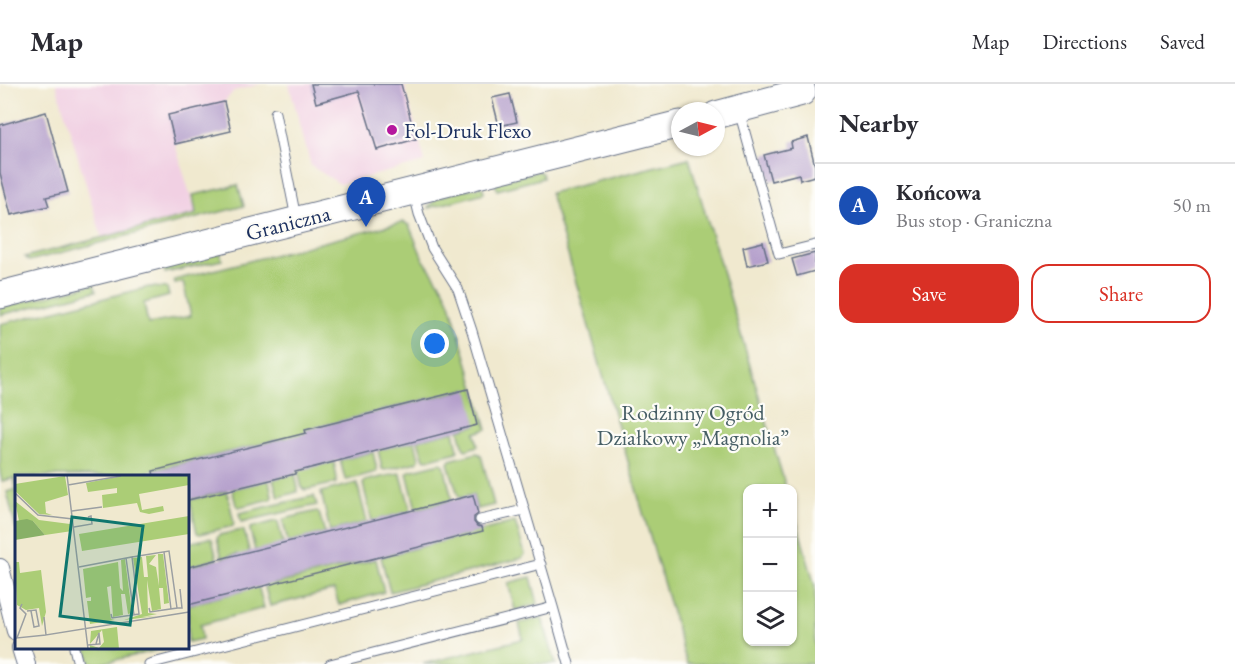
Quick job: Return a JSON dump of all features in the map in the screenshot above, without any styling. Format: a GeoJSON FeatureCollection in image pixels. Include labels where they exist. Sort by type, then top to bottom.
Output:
{"type":"FeatureCollection","features":[{"type":"Feature","properties":{"kind":"street"},"geometry":{"type":"LineString","coordinates":[[727,112],[806,88]]}},
{"type":"Feature","properties":{"kind":"street","name":"Graniczna"},"geometry":{"type":"LineString","coordinates":[[0,295],[671,126]]}},
{"type":"Feature","properties":{"kind":"street"},"geometry":{"type":"LineString","coordinates":[[0,568],[13,604],[15,622]]}},
{"type":"Feature","properties":{"kind":"street"},"geometry":{"type":"LineString","coordinates":[[21,649],[26,664]]}},
{"type":"Feature","properties":{"kind":"lane"},"geometry":{"type":"LineString","coordinates":[[727,112],[779,254],[815,245]]}},
{"type":"Feature","properties":{"kind":"lane"},"geometry":{"type":"LineString","coordinates":[[275,113],[296,221]]}},
{"type":"Feature","properties":{"kind":"lane"},"geometry":{"type":"LineString","coordinates":[[414,191],[419,214],[432,248],[458,290],[472,331],[569,664]]}},
{"type":"Feature","properties":{"kind":"lane"},"geometry":{"type":"LineString","coordinates":[[480,520],[524,510]]}},
{"type":"Feature","properties":{"kind":"lane"},"geometry":{"type":"LineString","coordinates":[[149,664],[541,564]]}},
{"type":"Feature","properties":{"kind":"lane"},"geometry":{"type":"LineString","coordinates":[[330,664],[553,608]]}},
{"type":"Feature","properties":{"kind":"lane"},"geometry":{"type":"LineString","coordinates":[[74,649],[78,664]]}},
{"type":"Feature","properties":{"kind":"shaded area"},"geometry":{"type":"Polygon","coordinates":[[[56,84],[261,84],[234,91],[224,102],[168,116],[196,214],[102,238],[56,84]]]}},
{"type":"Feature","properties":{"kind":"shaded area"},"geometry":{"type":"Polygon","coordinates":[[[289,84],[404,84],[425,162],[340,184],[311,166],[289,84]]]}},
{"type":"Feature","properties":{"kind":"green space","name":"Rodzinny Ogród Działkowy „Magnolia”"},"geometry":{"type":"Polygon","coordinates":[[[689,158],[785,484],[743,484],[743,646],[797,646],[797,523],[815,586],[815,664],[687,664],[550,193],[689,158]]]}},
{"type":"Feature","properties":{"kind":"green space"},"geometry":{"type":"Polygon","coordinates":[[[538,171],[542,173],[543,178],[497,190],[495,183],[538,171]]]}},
{"type":"Feature","properties":{"kind":"green space"},"geometry":{"type":"Polygon","coordinates":[[[238,185],[244,206],[29,261],[25,257],[196,214],[193,195],[238,185]]]}},
{"type":"Feature","properties":{"kind":"green space"},"geometry":{"type":"Polygon","coordinates":[[[483,188],[484,193],[428,208],[444,196],[483,188]]]}},
{"type":"Feature","properties":{"kind":"green space"},"geometry":{"type":"Polygon","coordinates":[[[403,222],[409,225],[423,259],[444,289],[450,303],[487,429],[475,433],[478,446],[464,449],[459,430],[476,425],[467,389],[306,430],[314,466],[334,462],[336,483],[305,490],[302,488],[296,462],[286,438],[134,475],[15,475],[15,484],[14,478],[2,481],[0,473],[0,324],[149,287],[167,288],[169,296],[144,303],[148,324],[191,316],[183,282],[175,284],[174,280],[403,222]]]}},
{"type":"Feature","properties":{"kind":"green space"},"geometry":{"type":"Polygon","coordinates":[[[220,251],[222,260],[165,273],[164,269],[167,265],[220,251]]]}},
{"type":"Feature","properties":{"kind":"green space"},"geometry":{"type":"Polygon","coordinates":[[[94,284],[96,291],[0,315],[0,308],[94,284]]]}},
{"type":"Feature","properties":{"kind":"green space"},"geometry":{"type":"Polygon","coordinates":[[[454,431],[457,452],[424,459],[418,440],[454,431]]]}},
{"type":"Feature","properties":{"kind":"green space"},"geometry":{"type":"Polygon","coordinates":[[[415,441],[419,459],[417,462],[382,469],[378,450],[415,441]]]}},
{"type":"Feature","properties":{"kind":"green space"},"geometry":{"type":"Polygon","coordinates":[[[373,452],[376,472],[345,479],[340,460],[373,452]]]}},
{"type":"Feature","properties":{"kind":"green space"},"geometry":{"type":"Polygon","coordinates":[[[477,453],[481,455],[494,505],[477,509],[473,495],[459,498],[448,463],[450,460],[477,453]]]}},
{"type":"Feature","properties":{"kind":"green space"},"geometry":{"type":"Polygon","coordinates":[[[441,463],[444,465],[452,500],[416,509],[407,473],[441,463]]]}},
{"type":"Feature","properties":{"kind":"green space"},"geometry":{"type":"Polygon","coordinates":[[[399,473],[411,511],[372,521],[363,484],[365,481],[399,473]]]}},
{"type":"Feature","properties":{"kind":"green space"},"geometry":{"type":"Polygon","coordinates":[[[295,474],[297,492],[278,496],[273,479],[295,474]]]}},
{"type":"Feature","properties":{"kind":"green space"},"geometry":{"type":"Polygon","coordinates":[[[269,480],[271,499],[239,507],[236,505],[232,489],[269,480]]]}},
{"type":"Feature","properties":{"kind":"green space"},"geometry":{"type":"Polygon","coordinates":[[[357,483],[367,522],[330,531],[321,492],[357,483]]]}},
{"type":"Feature","properties":{"kind":"green space"},"geometry":{"type":"Polygon","coordinates":[[[15,489],[15,525],[7,492],[15,489]]]}},
{"type":"Feature","properties":{"kind":"green space"},"geometry":{"type":"Polygon","coordinates":[[[227,491],[233,526],[197,533],[190,500],[227,491]]]}},
{"type":"Feature","properties":{"kind":"green space"},"geometry":{"type":"Polygon","coordinates":[[[314,496],[317,505],[241,522],[239,513],[314,496]]]}},
{"type":"Feature","properties":{"kind":"green space"},"geometry":{"type":"Polygon","coordinates":[[[317,511],[325,533],[288,542],[284,519],[317,511]]]}},
{"type":"Feature","properties":{"kind":"green space"},"geometry":{"type":"Polygon","coordinates":[[[276,521],[283,543],[256,555],[250,528],[276,521]]]}},
{"type":"Feature","properties":{"kind":"green space"},"geometry":{"type":"Polygon","coordinates":[[[515,522],[525,554],[522,558],[390,592],[381,557],[515,522]]]}},
{"type":"Feature","properties":{"kind":"green space"},"geometry":{"type":"Polygon","coordinates":[[[244,531],[264,608],[200,625],[202,639],[189,642],[189,605],[246,590],[237,554],[222,558],[217,538],[219,535],[244,531]]]}},
{"type":"Feature","properties":{"kind":"green space"},"geometry":{"type":"Polygon","coordinates":[[[212,539],[217,559],[189,567],[189,543],[212,539]]]}},
{"type":"Feature","properties":{"kind":"green space"},"geometry":{"type":"Polygon","coordinates":[[[376,559],[384,592],[339,605],[334,590],[270,606],[259,565],[272,575],[275,584],[376,559]]]}},
{"type":"Feature","properties":{"kind":"green space"},"geometry":{"type":"Polygon","coordinates":[[[531,577],[538,604],[515,610],[508,583],[531,577]]]}},
{"type":"Feature","properties":{"kind":"green space"},"geometry":{"type":"Polygon","coordinates":[[[542,618],[556,664],[423,664],[523,639],[519,623],[542,618]]]}},
{"type":"Feature","properties":{"kind":"green space"},"geometry":{"type":"Polygon","coordinates":[[[86,649],[162,649],[99,664],[91,663],[86,649]]]}},
{"type":"Feature","properties":{"kind":"building"},"geometry":{"type":"Polygon","coordinates":[[[311,84],[401,84],[416,139],[377,150],[359,91],[316,103],[311,84]]]}},
{"type":"Feature","properties":{"kind":"building"},"geometry":{"type":"Polygon","coordinates":[[[510,94],[517,122],[499,126],[492,98],[510,94]]]}},
{"type":"Feature","properties":{"kind":"building"},"geometry":{"type":"Polygon","coordinates":[[[224,102],[231,131],[175,144],[168,115],[224,102]]]}},
{"type":"Feature","properties":{"kind":"building"},"geometry":{"type":"Polygon","coordinates":[[[46,112],[68,192],[46,197],[49,206],[11,215],[0,173],[0,125],[46,112]]]}},
{"type":"Feature","properties":{"kind":"building"},"geometry":{"type":"Polygon","coordinates":[[[808,137],[815,176],[800,180],[799,174],[771,181],[764,155],[792,148],[791,142],[808,137]]]}},
{"type":"Feature","properties":{"kind":"building"},"geometry":{"type":"Polygon","coordinates":[[[763,242],[768,261],[747,266],[743,247],[763,242]]]}},
{"type":"Feature","properties":{"kind":"building"},"geometry":{"type":"Polygon","coordinates":[[[815,253],[815,271],[797,276],[792,259],[815,253]]]}},
{"type":"Feature","properties":{"kind":"building"},"geometry":{"type":"Polygon","coordinates":[[[468,389],[477,425],[189,500],[189,475],[154,475],[153,471],[306,433],[305,430],[468,389]]]}},
{"type":"Feature","properties":{"kind":"building"},"geometry":{"type":"Polygon","coordinates":[[[473,495],[478,514],[474,517],[474,522],[477,526],[482,527],[483,531],[189,605],[189,567],[473,495]]]}},
{"type":"Feature","properties":{"kind":"place","name":"Fol-Druk Flexo"},"geometry":{"type":"Point","coordinates":[392,130]}},
{"type":"Feature","properties":{"kind":"place","name":"Końcowa"},"geometry":{"type":"Point","coordinates":[366,227]}}]}
